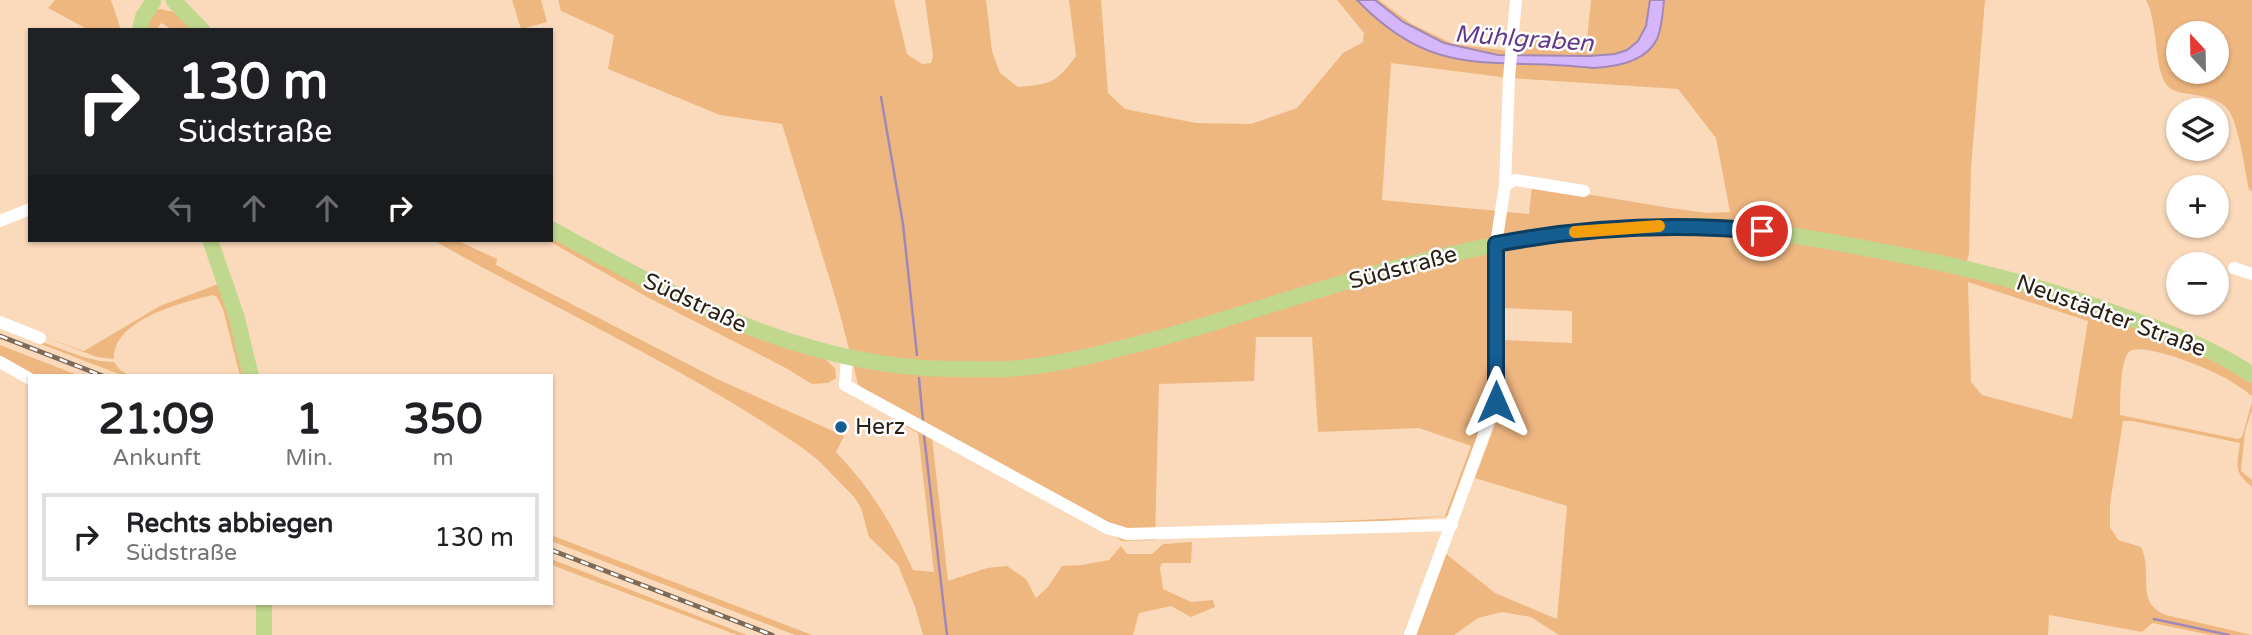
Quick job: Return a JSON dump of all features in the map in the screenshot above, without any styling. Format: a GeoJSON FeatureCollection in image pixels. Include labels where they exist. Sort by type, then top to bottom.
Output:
{"type":"FeatureCollection","features":[{"type":"Feature","properties":{"kind":"main road"},"geometry":{"type":"LineString","coordinates":[[140,28],[152,1],[164,5],[174,0],[200,28]]}},
{"type":"Feature","properties":{"kind":"main road","name":"Südstraße"},"geometry":{"type":"LineString","coordinates":[[553,230],[703,309],[765,335],[847,358],[946,369],[1019,368],[1091,357],[1229,319],[1405,265],[1548,234],[1616,228],[1720,227],[1783,233],[1966,267]]}},
{"type":"Feature","properties":{"kind":"main road"},"geometry":{"type":"LineString","coordinates":[[211,242],[236,315],[251,374]]}},
{"type":"Feature","properties":{"kind":"main road","name":"Neustädter Straße"},"geometry":{"type":"LineString","coordinates":[[1966,267],[2056,292],[2182,337],[2237,364],[2252,375]]}},
{"type":"Feature","properties":{"kind":"main road"},"geometry":{"type":"LineString","coordinates":[[264,605],[264,635]]}},
{"type":"Feature","properties":{"kind":"street"},"geometry":{"type":"LineString","coordinates":[[1410,635],[1496,402],[1496,244],[1505,185],[1509,79],[1516,0]]}},
{"type":"Feature","properties":{"kind":"street"},"geometry":{"type":"LineString","coordinates":[[1505,185],[1515,180],[1584,191]]}},
{"type":"Feature","properties":{"kind":"street"},"geometry":{"type":"LineString","coordinates":[[0,221],[28,210]]}},
{"type":"Feature","properties":{"kind":"street"},"geometry":{"type":"LineString","coordinates":[[2234,268],[2252,274]]}},
{"type":"Feature","properties":{"kind":"street"},"geometry":{"type":"LineString","coordinates":[[0,322],[40,338]]}},
{"type":"Feature","properties":{"kind":"street"},"geometry":{"type":"LineString","coordinates":[[847,358],[845,385],[1107,528],[1128,534],[1452,525]]}},
{"type":"Feature","properties":{"kind":"street"},"geometry":{"type":"LineString","coordinates":[[0,362],[28,378]]}},
{"type":"Feature","properties":{"kind":"shaded area"},"geometry":{"type":"Polygon","coordinates":[[[55,0],[111,0],[120,28],[85,28],[48,8],[55,0]]]}},
{"type":"Feature","properties":{"kind":"shaded area"},"geometry":{"type":"Polygon","coordinates":[[[512,0],[541,0],[547,22],[521,28],[512,0]]]}},
{"type":"Feature","properties":{"kind":"shaded area"},"geometry":{"type":"Polygon","coordinates":[[[558,0],[894,0],[907,54],[922,64],[931,63],[933,56],[925,0],[986,0],[992,51],[1000,73],[1018,87],[1052,81],[1076,56],[1069,0],[1101,0],[1108,93],[1125,109],[1196,123],[1251,124],[1297,108],[1343,53],[1363,42],[1364,33],[1337,0],[1379,0],[1410,23],[1453,44],[1518,52],[1521,37],[1587,40],[1591,0],[1985,0],[1971,167],[1969,253],[1964,274],[2045,295],[2191,347],[2252,381],[2252,396],[2225,378],[2185,360],[2145,350],[2135,349],[2129,352],[2122,372],[2120,415],[2238,439],[2242,437],[2252,402],[2245,431],[2241,471],[2252,480],[2252,487],[2239,472],[2240,443],[2123,421],[2110,504],[2110,527],[2118,540],[2141,547],[2146,567],[2147,595],[2156,609],[2166,615],[2252,635],[2211,635],[2152,623],[2142,632],[2049,615],[2048,635],[1559,635],[1531,617],[1502,612],[1478,618],[1454,635],[1412,635],[1445,553],[1495,593],[1557,619],[1567,506],[1475,478],[1502,406],[1492,393],[1490,409],[1450,516],[1318,526],[1319,522],[1445,516],[1471,446],[1419,428],[1318,432],[1312,337],[1256,337],[1254,381],[1159,384],[1155,540],[1122,541],[858,384],[837,303],[782,124],[720,115],[608,69],[614,35],[561,11],[558,0]],[[1391,63],[1382,200],[1529,214],[1532,185],[1670,208],[1708,213],[1730,212],[1716,138],[1678,89],[1509,78],[1391,63]],[[1968,282],[1971,382],[1982,395],[2072,419],[2088,321],[1968,282]],[[1503,308],[1503,340],[1572,343],[1572,311],[1503,308]]]}},
{"type":"Feature","properties":{"kind":"shaded area"},"geometry":{"type":"Polygon","coordinates":[[[1357,0],[1375,0],[1403,22],[1444,43],[1498,55],[1589,56],[1627,50],[1638,41],[1646,26],[1650,0],[1664,0],[1659,34],[1652,47],[1629,62],[1593,68],[1468,61],[1440,55],[1414,44],[1386,26],[1357,0]]]}},
{"type":"Feature","properties":{"kind":"shaded area"},"geometry":{"type":"Polygon","coordinates":[[[2146,0],[2252,0],[2252,191],[2249,190],[2236,127],[2229,111],[2229,98],[2209,98],[2175,91],[2166,84],[2160,67],[2146,0]]]}},
{"type":"Feature","properties":{"kind":"shaded area"},"geometry":{"type":"Polygon","coordinates":[[[160,9],[174,12],[193,28],[170,28],[161,23],[158,28],[146,28],[155,11],[160,9]]]}},
{"type":"Feature","properties":{"kind":"shaded area"},"geometry":{"type":"Polygon","coordinates":[[[553,235],[824,358],[835,368],[836,378],[828,383],[812,384],[647,297],[551,242],[553,242],[553,235]]]}},
{"type":"Feature","properties":{"kind":"shaded area"},"geometry":{"type":"Polygon","coordinates":[[[437,242],[460,242],[497,259],[496,265],[715,378],[844,436],[836,452],[880,507],[913,570],[934,572],[918,433],[900,423],[901,420],[932,437],[948,581],[987,568],[1007,566],[1026,579],[1036,598],[1047,588],[1062,566],[1109,560],[1121,546],[1127,554],[1152,554],[1163,544],[1192,542],[1191,563],[1162,563],[1160,568],[1163,589],[1191,602],[1213,600],[1215,607],[1191,617],[1171,606],[1139,613],[1133,635],[923,635],[898,565],[869,537],[861,508],[855,498],[819,461],[714,392],[437,242]]]}},
{"type":"Feature","properties":{"kind":"shaded area"},"geometry":{"type":"Polygon","coordinates":[[[221,283],[246,374],[239,374],[223,309],[213,295],[168,308],[137,323],[116,345],[114,359],[97,357],[42,336],[84,351],[160,306],[221,283]]]}},
{"type":"Feature","properties":{"kind":"shaded area"},"geometry":{"type":"Polygon","coordinates":[[[25,338],[91,359],[114,362],[127,374],[119,374],[25,338]]]}},
{"type":"Feature","properties":{"kind":"shaded area"},"geometry":{"type":"Polygon","coordinates":[[[0,345],[75,374],[30,374],[0,357],[0,345]]]}},
{"type":"Feature","properties":{"kind":"shaded area"},"geometry":{"type":"Polygon","coordinates":[[[553,536],[812,635],[795,635],[553,542],[553,536]]]}},
{"type":"Feature","properties":{"kind":"shaded area"},"geometry":{"type":"Polygon","coordinates":[[[553,560],[747,635],[737,635],[553,565],[553,560]]]}},
{"type":"Feature","properties":{"kind":"waterway"},"geometry":{"type":"LineString","coordinates":[[881,97],[903,224],[917,355]]}},
{"type":"Feature","properties":{"kind":"waterway"},"geometry":{"type":"LineString","coordinates":[[919,378],[923,421]]}},
{"type":"Feature","properties":{"kind":"waterway"},"geometry":{"type":"LineString","coordinates":[[924,435],[947,635]]}},
{"type":"Feature","properties":{"kind":"waterway"},"geometry":{"type":"LineString","coordinates":[[2154,619],[2229,635]]}},
{"type":"Feature","properties":{"kind":"railway"},"geometry":{"type":"LineString","coordinates":[[0,336],[98,374]]}},
{"type":"Feature","properties":{"kind":"railway"},"geometry":{"type":"LineString","coordinates":[[553,551],[772,635]]}},
{"type":"Feature","properties":{"kind":"slow traffic"},"geometry":{"type":"LineString","coordinates":[[1575,232],[1659,226]]}},
{"type":"Feature","properties":{"kind":"place","name":"Herz"},"geometry":{"type":"Point","coordinates":[841,427]}},
{"type":"Feature","properties":{"kind":"route"},"geometry":{"type":"LineString","coordinates":[[1496,402],[1496,244],[1548,234],[1616,228],[1675,226],[1762,231]]}},
{"type":"Feature","properties":{"kind":"water label","name":"Mühlgraben"},"geometry":{"type":"Point","coordinates":[1524,39]}}]}
